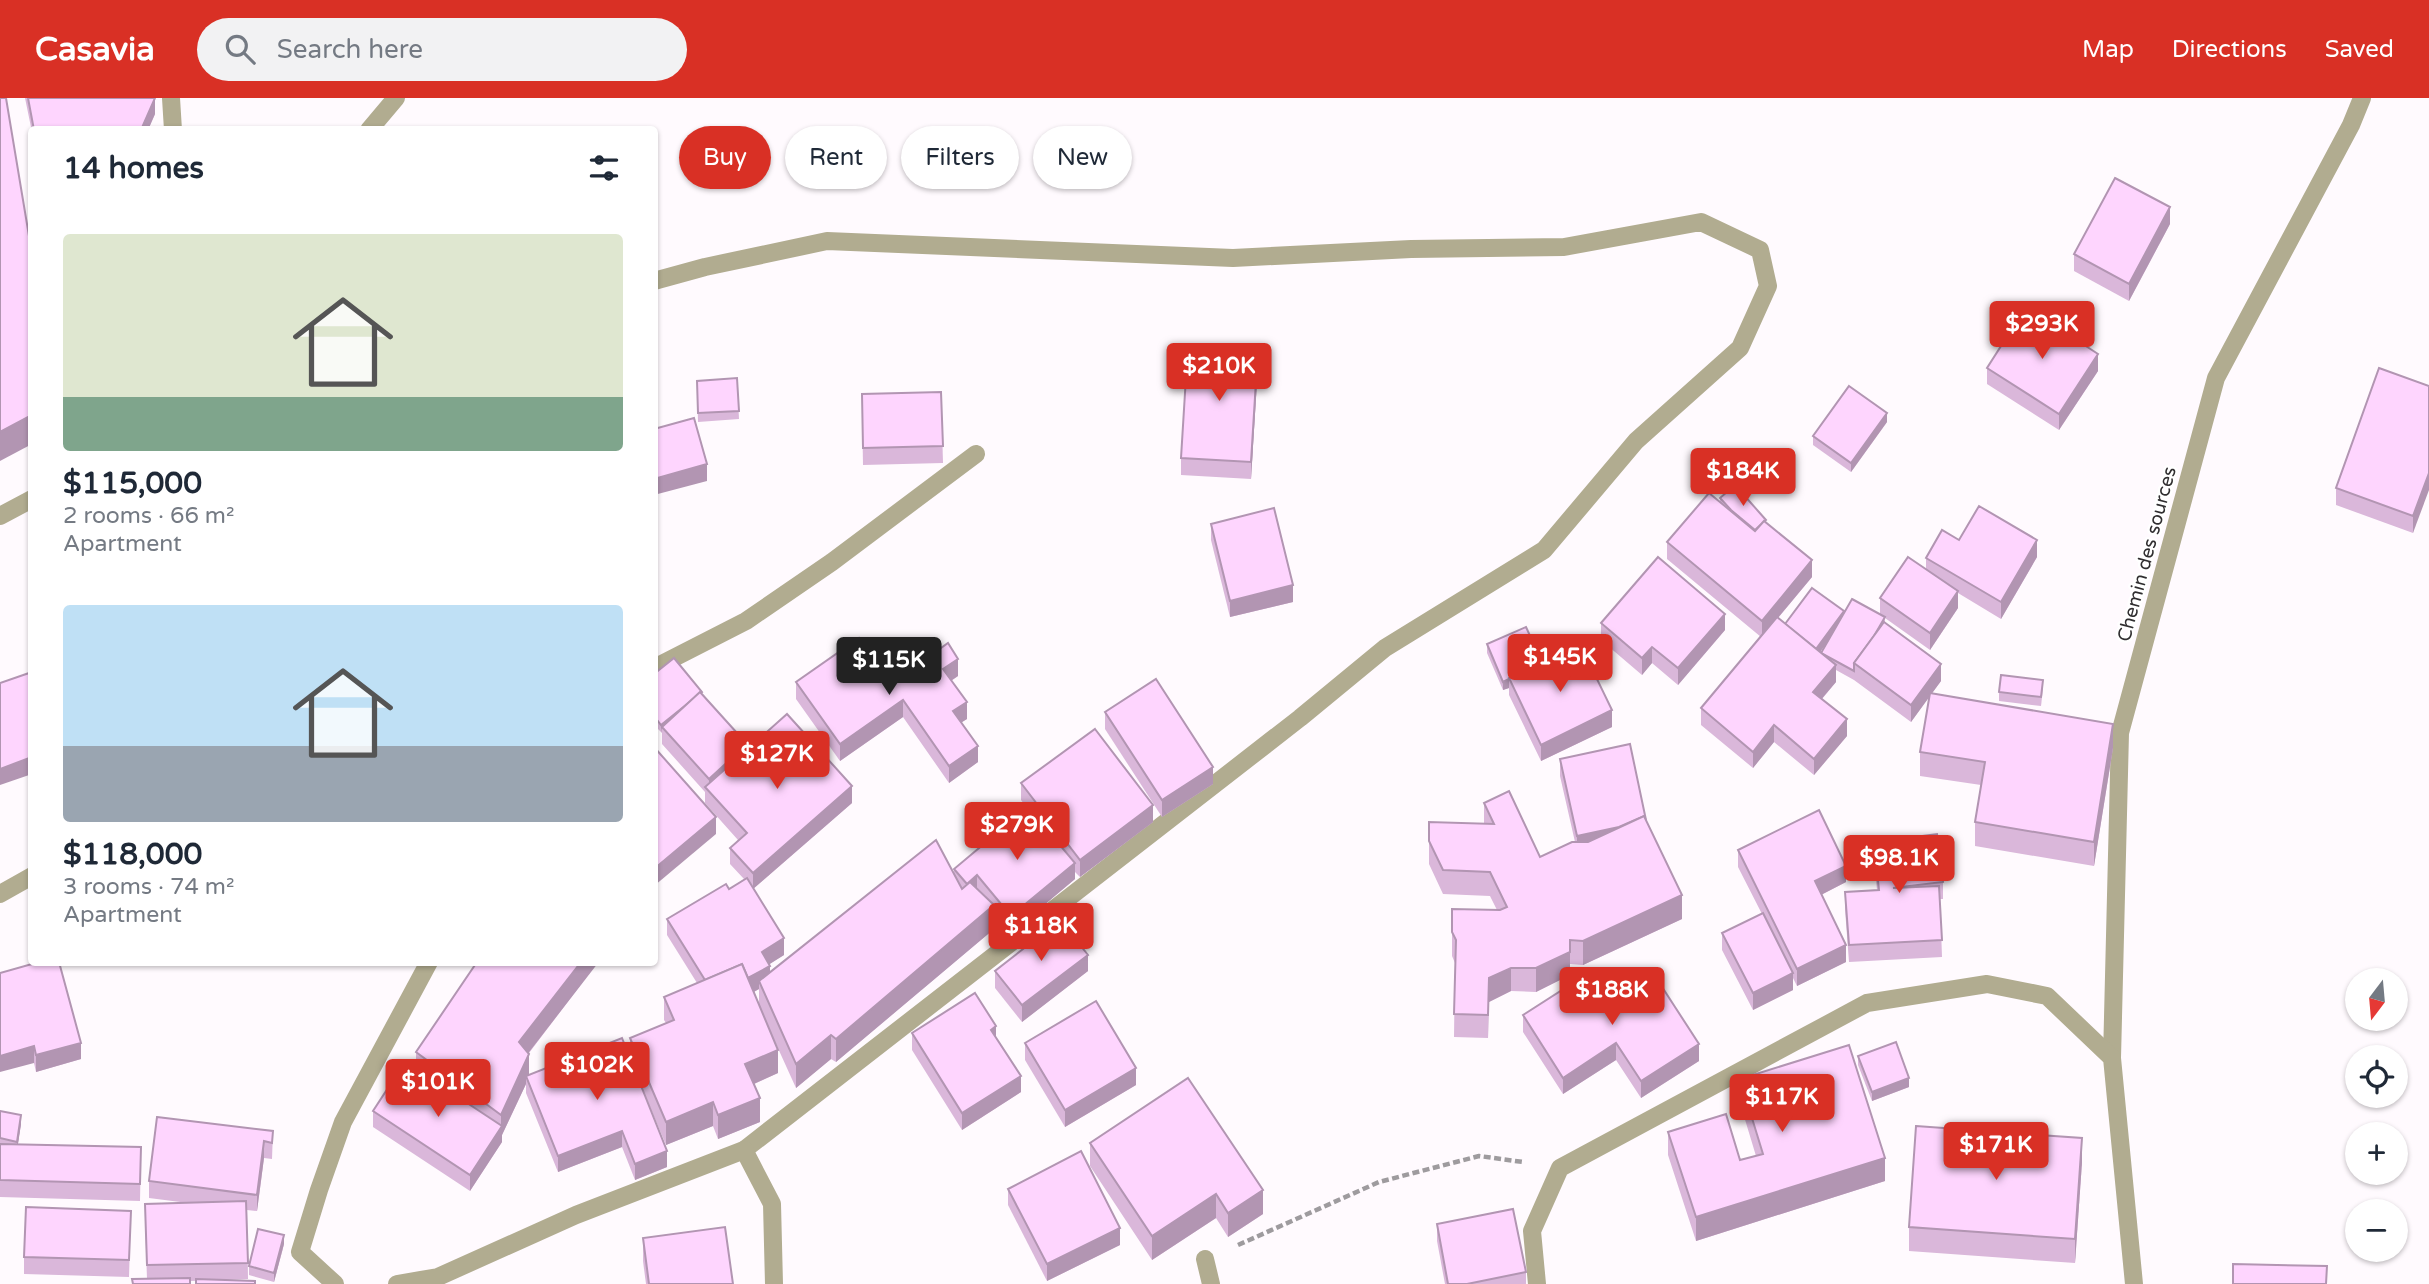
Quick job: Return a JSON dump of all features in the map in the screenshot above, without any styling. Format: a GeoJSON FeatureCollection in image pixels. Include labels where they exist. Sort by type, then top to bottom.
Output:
{"type":"FeatureCollection","features":[{"type":"Feature","properties":{"kind":"street"},"geometry":{"type":"LineString","coordinates":[[171,98],[173,126]]}},
{"type":"Feature","properties":{"kind":"street"},"geometry":{"type":"LineString","coordinates":[[372,126],[396,98]]}},
{"type":"Feature","properties":{"kind":"street","name":"Chemin des sources"},"geometry":{"type":"LineString","coordinates":[[2134,1284],[2112,1058],[2120,733],[2216,378],[2351,125],[2362,98]]}},
{"type":"Feature","properties":{"kind":"street"},"geometry":{"type":"LineString","coordinates":[[397,1284],[438,1277],[576,1216],[744,1150],[1300,718],[1385,648],[1544,551],[1636,441],[1740,348],[1768,286],[1760,250],[1701,222],[1564,247],[1411,249],[1233,258],[827,241],[658,280]]}},
{"type":"Feature","properties":{"kind":"street"},"geometry":{"type":"LineString","coordinates":[[658,666],[746,621],[832,562],[976,454]]}},
{"type":"Feature","properties":{"kind":"street"},"geometry":{"type":"LineString","coordinates":[[0,516],[28,501]]}},
{"type":"Feature","properties":{"kind":"street"},"geometry":{"type":"LineString","coordinates":[[0,894],[28,878]]}},
{"type":"Feature","properties":{"kind":"street"},"geometry":{"type":"LineString","coordinates":[[335,1284],[300,1252],[343,1122],[427,966]]}},
{"type":"Feature","properties":{"kind":"street"},"geometry":{"type":"LineString","coordinates":[[1537,1284],[1532,1231],[1560,1168],[1867,1003],[1987,984],[2047,996],[2112,1058]]}},
{"type":"Feature","properties":{"kind":"street"},"geometry":{"type":"LineString","coordinates":[[744,1150],[772,1204],[774,1284]]}},
{"type":"Feature","properties":{"kind":"street"},"geometry":{"type":"LineString","coordinates":[[1205,1259],[1211,1284]]}},
{"type":"Feature","properties":{"kind":"path"},"geometry":{"type":"LineString","coordinates":[[1205,1259],[1379,1182],[1479,1156],[1560,1168]]}},
{"type":"Feature","properties":{"kind":"building"},"geometry":{"type":"Polygon","coordinates":[[[0,98],[6,98],[28,230],[28,417],[0,432],[0,98]]]}},
{"type":"Feature","properties":{"kind":"building"},"geometry":{"type":"Polygon","coordinates":[[[28,98],[155,98],[143,126],[33,126],[28,98]]]}},
{"type":"Feature","properties":{"kind":"building"},"geometry":{"type":"Polygon","coordinates":[[[2115,178],[2170,207],[2129,284],[2074,254],[2115,178]]]}},
{"type":"Feature","properties":{"kind":"building"},"geometry":{"type":"Polygon","coordinates":[[[2026,307],[2098,354],[2059,414],[1987,368],[2026,307]]]}},
{"type":"Feature","properties":{"kind":"building"},"geometry":{"type":"Polygon","coordinates":[[[1188,344],[1258,348],[1251,462],[1181,458],[1188,344]]]}},
{"type":"Feature","properties":{"kind":"building"},"geometry":{"type":"Polygon","coordinates":[[[2379,368],[2429,386],[2429,473],[2413,516],[2336,488],[2379,368]]]}},
{"type":"Feature","properties":{"kind":"building"},"geometry":{"type":"Polygon","coordinates":[[[737,378],[739,411],[698,413],[697,381],[737,378]]]}},
{"type":"Feature","properties":{"kind":"building"},"geometry":{"type":"Polygon","coordinates":[[[1849,386],[1887,413],[1851,463],[1813,436],[1849,386]]]}},
{"type":"Feature","properties":{"kind":"building"},"geometry":{"type":"Polygon","coordinates":[[[941,392],[943,446],[863,448],[862,394],[941,392]]]}},
{"type":"Feature","properties":{"kind":"building"},"geometry":{"type":"Polygon","coordinates":[[[694,418],[707,464],[658,478],[658,428],[694,418]]]}},
{"type":"Feature","properties":{"kind":"building"},"geometry":{"type":"Polygon","coordinates":[[[1735,485],[1766,520],[1755,530],[1720,498],[1735,485]]]}},
{"type":"Feature","properties":{"kind":"building"},"geometry":{"type":"Polygon","coordinates":[[[1709,493],[1755,531],[1764,521],[1812,560],[1762,621],[1667,542],[1709,493]]]}},
{"type":"Feature","properties":{"kind":"building"},"geometry":{"type":"Polygon","coordinates":[[[1979,506],[2037,540],[2001,602],[1926,558],[1942,530],[1959,540],[1979,506]]]}},
{"type":"Feature","properties":{"kind":"building"},"geometry":{"type":"Polygon","coordinates":[[[1274,508],[1293,585],[1230,601],[1211,524],[1274,508]]]}},
{"type":"Feature","properties":{"kind":"building"},"geometry":{"type":"Polygon","coordinates":[[[1658,557],[1725,614],[1678,668],[1652,647],[1642,658],[1601,623],[1658,557]]]}},
{"type":"Feature","properties":{"kind":"building"},"geometry":{"type":"Polygon","coordinates":[[[1908,557],[1958,591],[1930,633],[1880,598],[1908,557]]]}},
{"type":"Feature","properties":{"kind":"building"},"geometry":{"type":"Polygon","coordinates":[[[1812,588],[1844,611],[1816,649],[1785,624],[1812,588]]]}},
{"type":"Feature","properties":{"kind":"building"},"geometry":{"type":"Polygon","coordinates":[[[1852,599],[1885,617],[1854,663],[1854,671],[1821,653],[1852,599]]]}},
{"type":"Feature","properties":{"kind":"building"},"geometry":{"type":"Polygon","coordinates":[[[1777,617],[1836,665],[1813,692],[1847,719],[1814,759],[1774,725],[1753,752],[1701,708],[1777,617]]]}},
{"type":"Feature","properties":{"kind":"building"},"geometry":{"type":"Polygon","coordinates":[[[1884,622],[1941,664],[1911,705],[1854,663],[1884,622]]]}},
{"type":"Feature","properties":{"kind":"building"},"geometry":{"type":"Polygon","coordinates":[[[1526,627],[1542,662],[1503,682],[1487,644],[1526,627]]]}},
{"type":"Feature","properties":{"kind":"building"},"geometry":{"type":"Polygon","coordinates":[[[859,638],[891,684],[948,643],[958,659],[943,669],[967,702],[953,711],[978,746],[949,766],[903,700],[840,744],[796,682],[859,638]]]}},
{"type":"Feature","properties":{"kind":"building"},"geometry":{"type":"Polygon","coordinates":[[[1580,644],[1612,710],[1541,745],[1509,678],[1580,644]]]}},
{"type":"Feature","properties":{"kind":"building"},"geometry":{"type":"Polygon","coordinates":[[[674,658],[702,692],[661,725],[658,721],[658,671],[674,658]]]}},
{"type":"Feature","properties":{"kind":"building"},"geometry":{"type":"Polygon","coordinates":[[[28,673],[28,758],[0,769],[0,683],[28,673]]]}},
{"type":"Feature","properties":{"kind":"building"},"geometry":{"type":"Polygon","coordinates":[[[2001,675],[2043,680],[2041,697],[1999,692],[2001,675]]]}},
{"type":"Feature","properties":{"kind":"building"},"geometry":{"type":"Polygon","coordinates":[[[1156,679],[1213,767],[1162,800],[1105,712],[1156,679]]]}},
{"type":"Feature","properties":{"kind":"building"},"geometry":{"type":"Polygon","coordinates":[[[700,692],[747,744],[709,779],[662,727],[700,692]]]}},
{"type":"Feature","properties":{"kind":"building"},"geometry":{"type":"Polygon","coordinates":[[[1930,693],[2113,724],[2094,842],[1975,822],[1985,762],[1920,752],[1930,693]]]}},
{"type":"Feature","properties":{"kind":"building"},"geometry":{"type":"Polygon","coordinates":[[[787,714],[852,786],[753,873],[730,848],[747,833],[705,787],[787,714]]]}},
{"type":"Feature","properties":{"kind":"building"},"geometry":{"type":"Polygon","coordinates":[[[1095,729],[1153,805],[1080,860],[1021,783],[1095,729]]]}},
{"type":"Feature","properties":{"kind":"building"},"geometry":{"type":"Polygon","coordinates":[[[1630,744],[1646,820],[1644,816],[1619,827],[1577,836],[1560,759],[1630,744]]]}},
{"type":"Feature","properties":{"kind":"building"},"geometry":{"type":"Polygon","coordinates":[[[658,752],[716,817],[658,866],[658,752]]]}},
{"type":"Feature","properties":{"kind":"building"},"geometry":{"type":"Polygon","coordinates":[[[1509,791],[1540,857],[1572,842],[1588,842],[1644,816],[1682,895],[1583,941],[1570,940],[1570,952],[1536,968],[1511,968],[1489,978],[1488,1015],[1454,1014],[1456,940],[1452,932],[1452,909],[1500,910],[1507,907],[1490,872],[1443,870],[1429,841],[1429,822],[1494,824],[1484,803],[1509,791]]]}},
{"type":"Feature","properties":{"kind":"building"},"geometry":{"type":"Polygon","coordinates":[[[1028,807],[1075,863],[1011,916],[977,875],[967,884],[954,869],[1028,807]]]}},
{"type":"Feature","properties":{"kind":"building"},"geometry":{"type":"Polygon","coordinates":[[[1819,810],[1846,866],[1815,881],[1846,945],[1797,969],[1738,850],[1819,810]]]}},
{"type":"Feature","properties":{"kind":"building"},"geometry":{"type":"Polygon","coordinates":[[[1937,834],[1943,882],[1893,888],[1939,886],[1942,940],[1849,945],[1845,892],[1879,890],[1874,842],[1937,834]]]}},
{"type":"Feature","properties":{"kind":"building"},"geometry":{"type":"Polygon","coordinates":[[[936,840],[962,889],[970,882],[994,905],[836,1039],[831,1035],[796,1064],[759,981],[936,840]]]}},
{"type":"Feature","properties":{"kind":"building"},"geometry":{"type":"Polygon","coordinates":[[[747,878],[784,938],[762,952],[770,966],[748,978],[742,964],[705,980],[667,919],[726,884],[729,889],[747,878]]]}},
{"type":"Feature","properties":{"kind":"building"},"geometry":{"type":"Polygon","coordinates":[[[1763,913],[1793,973],[1753,993],[1722,933],[1763,913]]]}},
{"type":"Feature","properties":{"kind":"building"},"geometry":{"type":"Polygon","coordinates":[[[1060,920],[1088,955],[1022,1005],[995,971],[1060,920]]]}},
{"type":"Feature","properties":{"kind":"building"},"geometry":{"type":"Polygon","coordinates":[[[742,964],[778,1050],[745,1064],[760,1098],[718,1115],[713,1102],[666,1122],[630,1038],[674,1020],[664,997],[742,964]]]}},
{"type":"Feature","properties":{"kind":"building"},"geometry":{"type":"Polygon","coordinates":[[[28,965],[60,966],[81,1043],[36,1055],[34,1046],[0,1056],[0,973],[28,965]]]}},
{"type":"Feature","properties":{"kind":"building"},"geometry":{"type":"Polygon","coordinates":[[[474,966],[578,966],[519,1042],[529,1054],[501,1115],[416,1052],[474,966]]]}},
{"type":"Feature","properties":{"kind":"building"},"geometry":{"type":"Polygon","coordinates":[[[1653,973],[1699,1044],[1641,1081],[1616,1043],[1563,1078],[1523,1015],[1584,976],[1602,1005],[1653,973]]]}},
{"type":"Feature","properties":{"kind":"building"},"geometry":{"type":"Polygon","coordinates":[[[975,993],[996,1026],[991,1030],[1021,1076],[962,1113],[912,1033],[975,993]]]}},
{"type":"Feature","properties":{"kind":"building"},"geometry":{"type":"Polygon","coordinates":[[[1096,1001],[1136,1068],[1065,1110],[1025,1043],[1096,1001]]]}},
{"type":"Feature","properties":{"kind":"building"},"geometry":{"type":"Polygon","coordinates":[[[622,1038],[667,1151],[635,1164],[622,1131],[558,1156],[526,1076],[622,1038]]]}},
{"type":"Feature","properties":{"kind":"building"},"geometry":{"type":"Polygon","coordinates":[[[1896,1042],[1909,1078],[1872,1092],[1858,1056],[1896,1042]]]}},
{"type":"Feature","properties":{"kind":"building"},"geometry":{"type":"Polygon","coordinates":[[[1849,1045],[1885,1158],[1696,1217],[1668,1132],[1726,1114],[1740,1160],[1763,1154],[1740,1079],[1849,1045]]]}},
{"type":"Feature","properties":{"kind":"building"},"geometry":{"type":"Polygon","coordinates":[[[405,1062],[502,1126],[470,1175],[373,1111],[405,1062]]]}},
{"type":"Feature","properties":{"kind":"building"},"geometry":{"type":"Polygon","coordinates":[[[1188,1078],[1263,1190],[1228,1213],[1216,1194],[1152,1236],[1090,1143],[1188,1078]]]}},
{"type":"Feature","properties":{"kind":"building"},"geometry":{"type":"Polygon","coordinates":[[[0,1111],[21,1115],[17,1142],[0,1138],[0,1111]]]}},
{"type":"Feature","properties":{"kind":"building"},"geometry":{"type":"Polygon","coordinates":[[[157,1117],[273,1131],[272,1143],[264,1141],[257,1195],[149,1181],[157,1117]]]}},
{"type":"Feature","properties":{"kind":"building"},"geometry":{"type":"Polygon","coordinates":[[[1916,1126],[2082,1138],[2075,1239],[1909,1227],[1916,1126]]]}},
{"type":"Feature","properties":{"kind":"building"},"geometry":{"type":"Polygon","coordinates":[[[0,1144],[141,1147],[140,1184],[0,1180],[0,1144]]]}},
{"type":"Feature","properties":{"kind":"building"},"geometry":{"type":"Polygon","coordinates":[[[1081,1151],[1120,1228],[1047,1264],[1008,1189],[1081,1151]]]}},
{"type":"Feature","properties":{"kind":"building"},"geometry":{"type":"Polygon","coordinates":[[[246,1201],[248,1263],[147,1265],[145,1204],[246,1201]]]}},
{"type":"Feature","properties":{"kind":"building"},"geometry":{"type":"Polygon","coordinates":[[[26,1207],[131,1211],[129,1260],[24,1257],[26,1207]]]}},
{"type":"Feature","properties":{"kind":"building"},"geometry":{"type":"Polygon","coordinates":[[[1513,1209],[1526,1272],[1467,1284],[1448,1284],[1437,1224],[1513,1209]]]}},
{"type":"Feature","properties":{"kind":"building"},"geometry":{"type":"Polygon","coordinates":[[[725,1227],[733,1284],[649,1284],[643,1238],[725,1227]]]}},
{"type":"Feature","properties":{"kind":"building"},"geometry":{"type":"Polygon","coordinates":[[[258,1229],[284,1235],[274,1273],[249,1266],[258,1229]]]}},
{"type":"Feature","properties":{"kind":"building"},"geometry":{"type":"Polygon","coordinates":[[[2233,1264],[2327,1266],[2326,1284],[2233,1284],[2233,1264]]]}},
{"type":"Feature","properties":{"kind":"building"},"geometry":{"type":"Polygon","coordinates":[[[190,1278],[190,1284],[133,1284],[132,1279],[190,1278]]]}},
{"type":"Feature","properties":{"kind":"building"},"geometry":{"type":"Polygon","coordinates":[[[196,1279],[255,1281],[255,1284],[196,1284],[196,1279]]]}}]}
